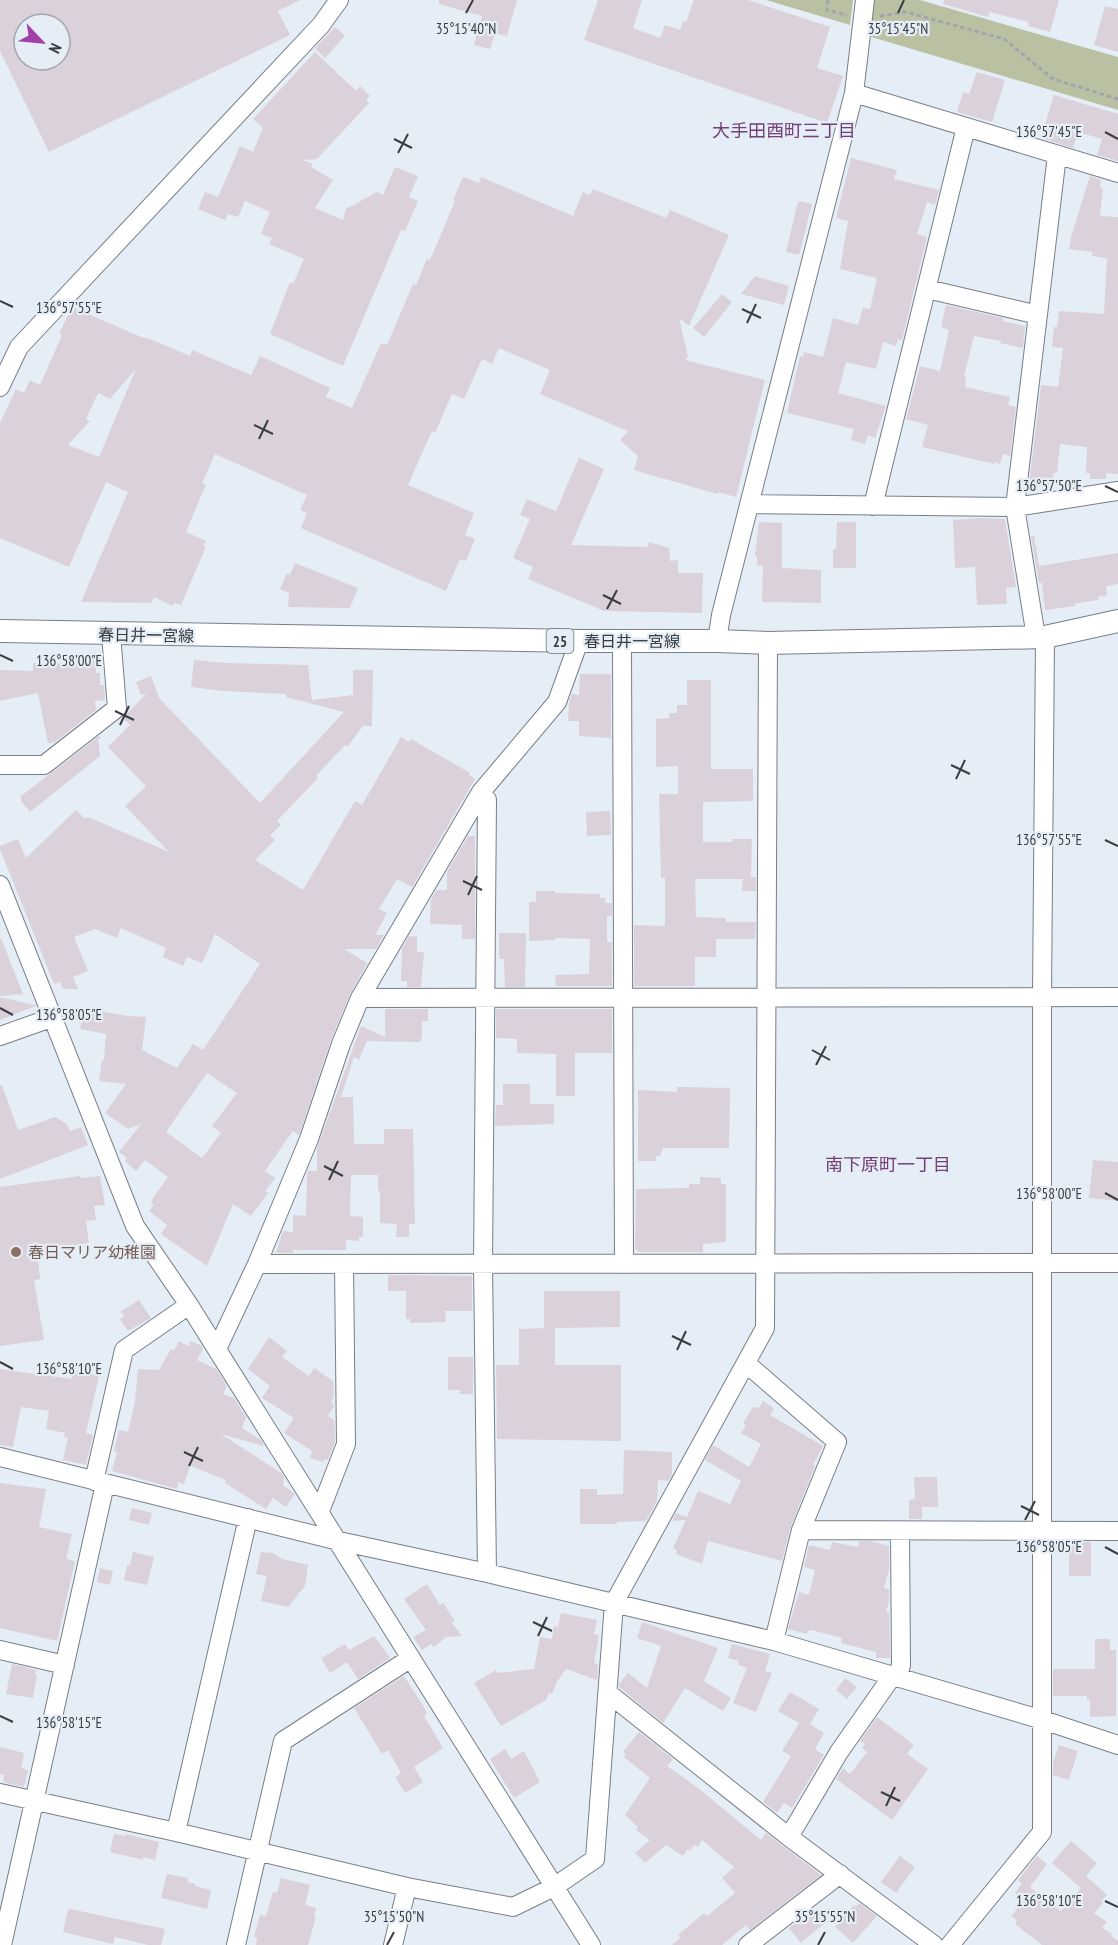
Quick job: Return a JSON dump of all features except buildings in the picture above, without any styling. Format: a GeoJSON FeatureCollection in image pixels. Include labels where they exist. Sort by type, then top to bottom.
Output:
{"type":"FeatureCollection","features":[{"type":"Feature","properties":{"kind":"main road","name":"春日井一宮線"},"geometry":{"type":"LineString","coordinates":[[0,631],[768,643],[1041,637],[1118,621]]}},
{"type":"Feature","properties":{"kind":"street"},"geometry":{"type":"LineString","coordinates":[[0,387],[19,347],[321,25],[339,0]]}},
{"type":"Feature","properties":{"kind":"street"},"geometry":{"type":"LineString","coordinates":[[717,641],[721,615],[854,93],[865,0]]}},
{"type":"Feature","properties":{"kind":"street"},"geometry":{"type":"LineString","coordinates":[[854,93],[1118,173]]}},
{"type":"Feature","properties":{"kind":"street"},"geometry":{"type":"LineString","coordinates":[[873,506],[966,127]]}},
{"type":"Feature","properties":{"kind":"street"},"geometry":{"type":"LineString","coordinates":[[950,1945],[1042,1832],[1041,637],[1015,507],[1057,155]]}},
{"type":"Feature","properties":{"kind":"street"},"geometry":{"type":"LineString","coordinates":[[927,289],[1038,315]]}},
{"type":"Feature","properties":{"kind":"street"},"geometry":{"type":"LineString","coordinates":[[750,504],[1015,507],[1118,491]]}},
{"type":"Feature","properties":{"kind":"street"},"geometry":{"type":"LineString","coordinates":[[0,765],[44,765],[117,708],[111,634]]}},
{"type":"Feature","properties":{"kind":"street"},"geometry":{"type":"LineString","coordinates":[[217,1349],[257,1264],[309,1139],[341,1044],[360,998],[481,792],[557,702],[579,641]]}},
{"type":"Feature","properties":{"kind":"street"},"geometry":{"type":"LineString","coordinates":[[622,642],[624,1264]]}},
{"type":"Feature","properties":{"kind":"street"},"geometry":{"type":"LineString","coordinates":[[0,1793],[177,1832],[407,1887],[513,1907],[554,1887],[595,1859],[614,1603],[765,1328],[768,643]]}},
{"type":"Feature","properties":{"kind":"street"},"geometry":{"type":"LineString","coordinates":[[481,792],[487,800],[483,1265],[487,1573]]}},
{"type":"Feature","properties":{"kind":"street"},"geometry":{"type":"LineString","coordinates":[[0,885],[135,1226],[189,1305],[320,1511],[591,1945]]}},
{"type":"Feature","properties":{"kind":"street"},"geometry":{"type":"LineString","coordinates":[[360,998],[1118,997]]}},
{"type":"Feature","properties":{"kind":"street"},"geometry":{"type":"LineString","coordinates":[[0,1036],[51,1018]]}},
{"type":"Feature","properties":{"kind":"street"},"geometry":{"type":"LineString","coordinates":[[257,1264],[1118,1263]]}},
{"type":"Feature","properties":{"kind":"street"},"geometry":{"type":"LineString","coordinates":[[320,1511],[346,1444],[344,1264]]}},
{"type":"Feature","properties":{"kind":"street"},"geometry":{"type":"LineString","coordinates":[[2,1945],[3,1923],[65,1665],[124,1350],[189,1305]]}},
{"type":"Feature","properties":{"kind":"street"},"geometry":{"type":"LineString","coordinates":[[747,1364],[837,1442],[801,1530],[774,1641]]}},
{"type":"Feature","properties":{"kind":"street"},"geometry":{"type":"LineString","coordinates":[[0,1457],[339,1541],[487,1573],[774,1641],[1042,1720],[1118,1745]]}},
{"type":"Feature","properties":{"kind":"street"},"geometry":{"type":"LineString","coordinates":[[177,1832],[248,1518]]}},
{"type":"Feature","properties":{"kind":"street"},"geometry":{"type":"LineString","coordinates":[[801,1530],[1118,1531]]}},
{"type":"Feature","properties":{"kind":"street"},"geometry":{"type":"LineString","coordinates":[[789,1837],[839,1752],[901,1665],[900,1531]]}},
{"type":"Feature","properties":{"kind":"street"},"geometry":{"type":"LineString","coordinates":[[0,1650],[65,1665]]}},
{"type":"Feature","properties":{"kind":"street"},"geometry":{"type":"LineString","coordinates":[[236,1945],[283,1741],[411,1658]]}},
{"type":"Feature","properties":{"kind":"street"},"geometry":{"type":"LineString","coordinates":[[608,1693],[789,1837],[934,1945]]}},
{"type":"Feature","properties":{"kind":"street"},"geometry":{"type":"LineString","coordinates":[[748,1945],[840,1874]]}},
{"type":"Feature","properties":{"kind":"street"},"geometry":{"type":"LineString","coordinates":[[393,1945],[407,1887]]}},
{"type":"Feature","properties":{"kind":"path"},"geometry":{"type":"LineString","coordinates":[[828,0],[827,10],[863,19],[906,12],[1004,39],[1053,79],[1118,99]]}},
{"type":"Feature","properties":{"kind":"green space"},"geometry":{"type":"Polygon","coordinates":[[[766,0],[853,0],[850,25],[766,0]]]}},
{"type":"Feature","properties":{"kind":"green space"},"geometry":{"type":"Polygon","coordinates":[[[874,0],[920,0],[1118,57],[1118,110],[868,36],[874,0]]]}},
{"type":"Feature","properties":{"kind":"place","name":"春日マリア幼稚園"},"geometry":{"type":"Point","coordinates":[16,1252]}},
{"type":"Feature","properties":{"kind":"district","name":"大手田酉町三丁目"},"geometry":{"type":"Point","coordinates":[784,130]}},
{"type":"Feature","properties":{"kind":"district","name":"南下原町一丁目"},"geometry":{"type":"Point","coordinates":[888,1164]}}]}
